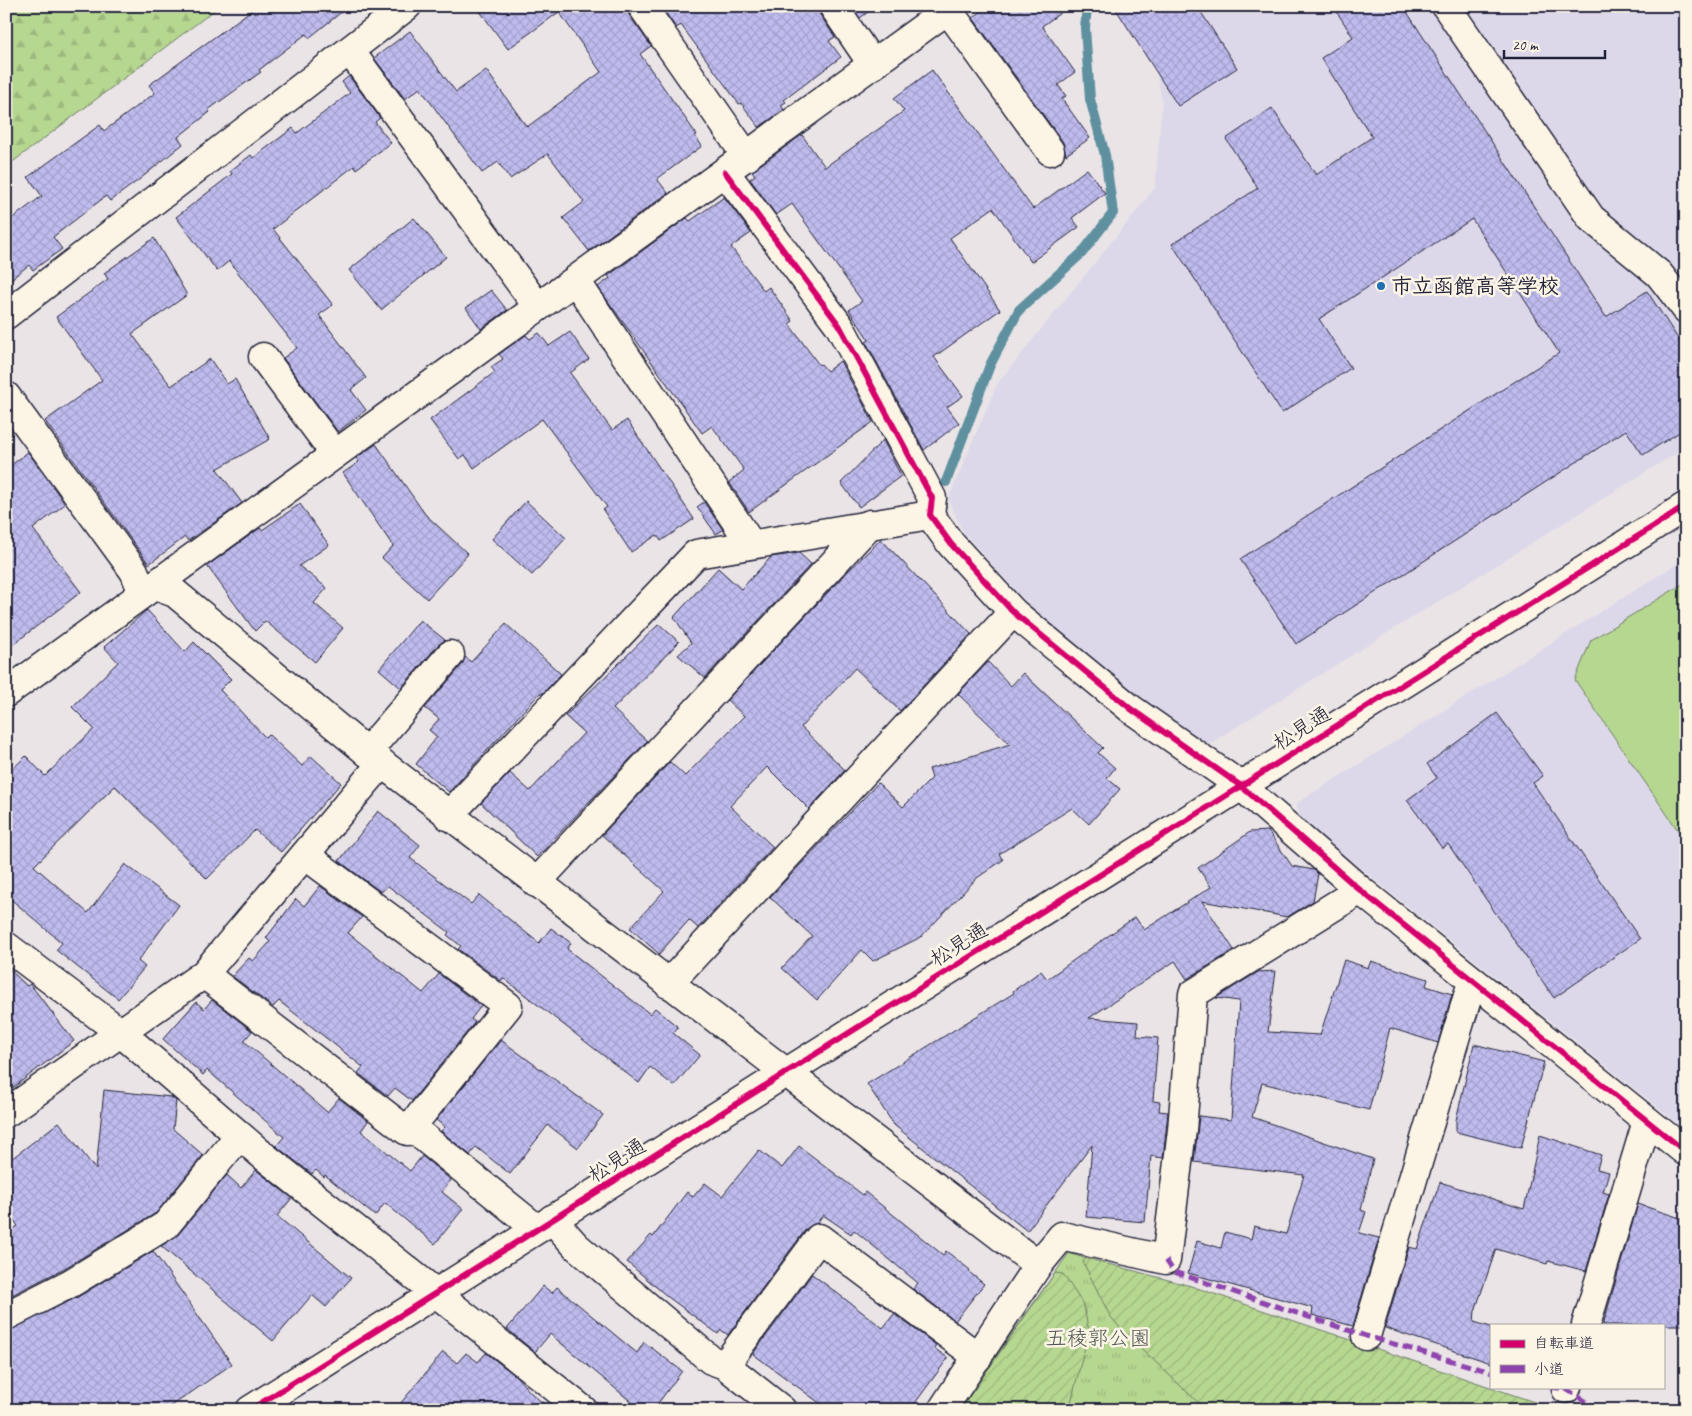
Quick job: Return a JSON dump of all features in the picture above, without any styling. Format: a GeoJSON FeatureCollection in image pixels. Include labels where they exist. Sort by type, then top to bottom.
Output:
{"type":"FeatureCollection","features":[{"type":"Feature","properties":{"kind":"street"},"geometry":{"type":"LineString","coordinates":[[6,315],[407,6]]}},
{"type":"Feature","properties":{"kind":"street"},"geometry":{"type":"LineString","coordinates":[[642,6],[736,165],[839,325],[932,498],[930,515],[951,544],[1014,612],[1131,709],[1241,786],[1360,890],[1472,982],[1686,1152]]}},
{"type":"Feature","properties":{"kind":"street"},"geometry":{"type":"LineString","coordinates":[[833,6],[873,65]]}},
{"type":"Feature","properties":{"kind":"street"},"geometry":{"type":"LineString","coordinates":[[1446,6],[1591,218],[1659,274],[1686,309]]}},
{"type":"Feature","properties":{"kind":"street"},"geometry":{"type":"LineString","coordinates":[[10,683],[148,589],[736,165],[950,8],[1050,151]]}},
{"type":"Feature","properties":{"kind":"street"},"geometry":{"type":"LineString","coordinates":[[350,51],[538,307]]}},
{"type":"Feature","properties":{"kind":"street"},"geometry":{"type":"LineString","coordinates":[[576,280],[750,544]]}},
{"type":"Feature","properties":{"kind":"street"},"geometry":{"type":"LineString","coordinates":[[263,357],[335,454]]}},
{"type":"Feature","properties":{"kind":"street"},"geometry":{"type":"LineString","coordinates":[[6,396],[148,589],[175,593],[374,758],[448,816],[1038,1265]]}},
{"type":"Feature","properties":{"kind":"street","name":"松見通"},"geometry":{"type":"LineString","coordinates":[[250,1410],[1686,506]]}},
{"type":"Feature","properties":{"kind":"street"},"geometry":{"type":"LineString","coordinates":[[448,816],[696,554],[930,515]]}},
{"type":"Feature","properties":{"kind":"street"},"geometry":{"type":"LineString","coordinates":[[536,883],[870,524]]}},
{"type":"Feature","properties":{"kind":"street"},"geometry":{"type":"LineString","coordinates":[[668,984],[1014,612]]}},
{"type":"Feature","properties":{"kind":"street"},"geometry":{"type":"LineString","coordinates":[[6,1113],[204,974],[305,855],[450,655]]}},
{"type":"Feature","properties":{"kind":"street"},"geometry":{"type":"LineString","coordinates":[[204,974],[407,1131],[411,1127],[508,1006],[305,855]]}},
{"type":"Feature","properties":{"kind":"street"},"geometry":{"type":"LineString","coordinates":[[942,1410],[1038,1265],[1062,1236],[1166,1260],[1182,1130],[1194,994],[1360,890]]}},
{"type":"Feature","properties":{"kind":"street"},"geometry":{"type":"LineString","coordinates":[[6,946],[120,1032],[239,1136],[582,1410]]}},
{"type":"Feature","properties":{"kind":"street"},"geometry":{"type":"LineString","coordinates":[[1366,1336],[1472,982]]}},
{"type":"Feature","properties":{"kind":"street"},"geometry":{"type":"LineString","coordinates":[[1586,1324],[1647,1121]]}},
{"type":"Feature","properties":{"kind":"street"},"geometry":{"type":"LineString","coordinates":[[411,1127],[576,1246],[711,1360],[725,1365],[782,1410]]}},
{"type":"Feature","properties":{"kind":"street"},"geometry":{"type":"LineString","coordinates":[[6,1316],[71,1283],[166,1225],[239,1136]]}},
{"type":"Feature","properties":{"kind":"street"},"geometry":{"type":"LineString","coordinates":[[725,1365],[819,1238],[978,1357]]}},
{"type":"Feature","properties":{"kind":"shaded area","name":"市立函館高等学校"},"geometry":{"type":"Polygon","coordinates":[[[1144,6],[1686,6],[1686,447],[1201,749],[1131,699],[1023,599],[964,533],[948,500],[997,384],[1155,188],[1162,102],[1144,6]]]}},
{"type":"Feature","properties":{"kind":"shaded area"},"geometry":{"type":"Polygon","coordinates":[[[1686,558],[1686,1130],[1299,819],[1297,803],[1686,558]]]}},
{"type":"Feature","properties":{"kind":"green space"},"geometry":{"type":"Polygon","coordinates":[[[16,6],[220,6],[6,167],[6,14],[16,6]]]}},
{"type":"Feature","properties":{"kind":"green space"},"geometry":{"type":"Polygon","coordinates":[[[1686,582],[1686,842],[1575,680],[1591,640],[1686,582]]]}},
{"type":"Feature","properties":{"kind":"green space","name":"五稜郭公園"},"geometry":{"type":"Polygon","coordinates":[[[1069,1253],[1549,1410],[958,1410],[1069,1253]]]}},
{"type":"Feature","properties":{"kind":"green space","name":"五稜郭公園"},"geometry":{"type":"Polygon","coordinates":[[[1086,1258],[1191,1286],[1558,1410],[1206,1410],[1122,1330],[1110,1316],[1083,1262],[1086,1258]]]}},
{"type":"Feature","properties":{"kind":"green space"},"geometry":{"type":"Polygon","coordinates":[[[1055,1273],[1063,1274],[1083,1304],[1089,1331],[1069,1410],[960,1410],[1055,1273]]]}},
{"type":"Feature","properties":{"kind":"building"},"geometry":{"type":"Polygon","coordinates":[[[257,6],[349,6],[309,38],[306,34],[259,70],[261,72],[208,110],[210,112],[178,137],[183,144],[140,179],[110,201],[106,196],[53,237],[62,249],[33,270],[29,265],[6,283],[6,223],[42,196],[28,177],[100,125],[104,131],[155,93],[149,85],[257,6]]]}},
{"type":"Feature","properties":{"kind":"building"},"geometry":{"type":"Polygon","coordinates":[[[476,6],[627,6],[629,15],[651,46],[640,54],[697,135],[695,136],[702,146],[657,179],[668,193],[589,251],[563,218],[584,202],[548,154],[510,179],[498,162],[482,173],[420,88],[405,99],[374,58],[410,31],[456,92],[486,70],[527,127],[601,72],[559,12],[508,49],[476,6]]]}},
{"type":"Feature","properties":{"kind":"building"},"geometry":{"type":"Polygon","coordinates":[[[661,6],[818,6],[820,15],[835,37],[829,41],[841,57],[784,100],[786,102],[781,105],[784,110],[759,127],[741,103],[739,104],[681,25],[676,28],[661,6]]]}},
{"type":"Feature","properties":{"kind":"building"},"geometry":{"type":"Polygon","coordinates":[[[852,6],[876,6],[860,18],[852,6]]]}},
{"type":"Feature","properties":{"kind":"building"},"geometry":{"type":"Polygon","coordinates":[[[988,6],[1070,6],[1042,26],[1075,72],[1058,85],[1066,96],[1062,99],[1090,138],[1066,155],[1063,142],[973,18],[988,6]]]}},
{"type":"Feature","properties":{"kind":"building"},"geometry":{"type":"Polygon","coordinates":[[[1114,6],[1197,6],[1237,68],[1178,106],[1114,6]]]}},
{"type":"Feature","properties":{"kind":"building"},"geometry":{"type":"Polygon","coordinates":[[[1333,6],[1403,6],[1606,317],[1647,291],[1686,351],[1686,428],[1643,455],[1626,430],[1296,644],[1240,559],[1559,353],[1472,219],[1319,319],[1351,368],[1282,413],[1172,244],[1258,188],[1226,139],[1272,108],[1316,175],[1372,137],[1321,58],[1353,37],[1333,6]]]}},
{"type":"Feature","properties":{"kind":"building"},"geometry":{"type":"Polygon","coordinates":[[[932,70],[1033,209],[1087,169],[1105,193],[1072,218],[1079,227],[1031,262],[993,208],[950,238],[1000,310],[934,357],[963,396],[947,407],[959,423],[924,450],[866,342],[869,340],[849,310],[862,301],[792,204],[776,215],[750,179],[755,175],[752,171],[802,135],[825,167],[904,111],[894,98],[932,70]]]}},
{"type":"Feature","properties":{"kind":"building"},"geometry":{"type":"Polygon","coordinates":[[[349,76],[380,118],[375,122],[391,143],[356,169],[354,166],[273,229],[333,305],[319,315],[366,378],[351,390],[366,410],[338,432],[283,358],[297,348],[229,261],[217,271],[176,217],[232,174],[230,171],[251,155],[253,158],[293,128],[297,133],[350,93],[342,82],[349,76]]]}},
{"type":"Feature","properties":{"kind":"building"},"geometry":{"type":"Polygon","coordinates":[[[724,197],[751,233],[731,247],[764,291],[769,287],[793,321],[789,324],[819,365],[821,364],[827,371],[840,361],[873,422],[749,512],[729,482],[744,470],[712,426],[702,433],[598,287],[610,278],[608,276],[687,218],[690,221],[724,197]]]}},
{"type":"Feature","properties":{"kind":"building"},"geometry":{"type":"Polygon","coordinates":[[[414,218],[446,257],[381,310],[349,270],[414,218]]]}},
{"type":"Feature","properties":{"kind":"building"},"geometry":{"type":"Polygon","coordinates":[[[154,238],[187,295],[132,334],[171,386],[210,359],[227,384],[235,379],[270,439],[217,469],[242,503],[188,541],[185,537],[149,564],[45,421],[102,380],[56,317],[108,279],[104,273],[154,238]]]}},
{"type":"Feature","properties":{"kind":"building"},"geometry":{"type":"Polygon","coordinates":[[[491,290],[507,310],[481,329],[466,308],[491,290]]]}},
{"type":"Feature","properties":{"kind":"building"},"geometry":{"type":"Polygon","coordinates":[[[570,332],[589,359],[570,373],[612,430],[627,420],[694,519],[661,541],[657,535],[631,552],[603,510],[607,507],[542,419],[474,468],[465,455],[459,459],[430,420],[495,372],[491,367],[503,359],[499,354],[526,335],[530,339],[539,333],[549,346],[570,332]]]}},
{"type":"Feature","properties":{"kind":"building"},"geometry":{"type":"Polygon","coordinates":[[[883,440],[901,476],[859,507],[841,483],[883,440]]]}},
{"type":"Feature","properties":{"kind":"building"},"geometry":{"type":"Polygon","coordinates":[[[376,444],[425,514],[468,554],[427,599],[382,558],[393,546],[343,473],[359,462],[356,458],[376,444]]]}},
{"type":"Feature","properties":{"kind":"building"},"geometry":{"type":"Polygon","coordinates":[[[28,452],[65,504],[33,529],[81,592],[6,650],[6,469],[28,452]]]}},
{"type":"Feature","properties":{"kind":"building"},"geometry":{"type":"Polygon","coordinates":[[[526,501],[566,538],[532,575],[492,539],[526,501]]]}},
{"type":"Feature","properties":{"kind":"building"},"geometry":{"type":"Polygon","coordinates":[[[704,502],[723,530],[716,534],[697,507],[704,502]]]}},
{"type":"Feature","properties":{"kind":"building"},"geometry":{"type":"Polygon","coordinates":[[[300,504],[329,545],[299,566],[327,588],[314,603],[343,628],[315,662],[265,621],[255,631],[207,566],[260,528],[262,530],[300,504]]]}},
{"type":"Feature","properties":{"kind":"building"},"geometry":{"type":"Polygon","coordinates":[[[881,539],[971,634],[900,711],[855,668],[801,727],[845,770],[809,809],[767,767],[730,806],[773,847],[698,928],[689,920],[659,954],[630,928],[664,891],[602,835],[670,762],[685,776],[744,716],[727,700],[847,572],[881,539]]]}},
{"type":"Feature","properties":{"kind":"building"},"geometry":{"type":"Polygon","coordinates":[[[799,553],[811,564],[705,678],[678,655],[691,643],[674,617],[718,568],[741,589],[771,557],[799,553]]]}},
{"type":"Feature","properties":{"kind":"building"},"geometry":{"type":"Polygon","coordinates":[[[147,610],[185,652],[194,642],[231,679],[220,690],[265,737],[268,734],[302,766],[311,756],[341,783],[281,852],[255,830],[207,879],[115,786],[34,866],[88,913],[125,864],[179,905],[138,961],[145,967],[118,999],[56,950],[62,943],[6,895],[6,775],[26,756],[45,776],[94,729],[72,707],[118,662],[104,647],[147,610]]]}},
{"type":"Feature","properties":{"kind":"building"},"geometry":{"type":"Polygon","coordinates":[[[420,620],[445,640],[438,645],[401,688],[379,669],[420,620]]]}},
{"type":"Feature","properties":{"kind":"building"},"geometry":{"type":"Polygon","coordinates":[[[506,624],[561,674],[542,694],[540,693],[449,792],[416,764],[437,737],[429,730],[439,719],[425,708],[462,665],[465,657],[471,662],[506,624]]]}},
{"type":"Feature","properties":{"kind":"building"},"geometry":{"type":"Polygon","coordinates":[[[659,624],[679,642],[613,709],[647,741],[537,857],[481,803],[510,773],[530,791],[584,733],[565,716],[659,624]]]}},
{"type":"Feature","properties":{"kind":"building"},"geometry":{"type":"Polygon","coordinates":[[[988,662],[1011,686],[1023,673],[1103,748],[1098,753],[1115,768],[1107,778],[1120,789],[1089,824],[1072,808],[999,854],[1003,860],[977,878],[921,937],[873,961],[862,950],[817,1000],[782,968],[812,936],[770,897],[878,783],[903,807],[932,778],[929,769],[1010,744],[958,694],[988,662]]]}},
{"type":"Feature","properties":{"kind":"building"},"geometry":{"type":"Polygon","coordinates":[[[1497,713],[1543,776],[1533,783],[1640,939],[1554,998],[1448,844],[1442,848],[1407,800],[1437,778],[1427,764],[1497,713]]]}},
{"type":"Feature","properties":{"kind":"building"},"geometry":{"type":"Polygon","coordinates":[[[378,811],[420,845],[410,858],[471,904],[479,895],[539,943],[551,928],[571,943],[567,949],[650,1014],[655,1008],[678,1027],[673,1033],[700,1055],[674,1086],[650,1067],[639,1083],[503,978],[501,981],[458,949],[461,946],[447,935],[449,932],[388,886],[381,892],[339,861],[378,811]]]}},
{"type":"Feature","properties":{"kind":"building"},"geometry":{"type":"Polygon","coordinates":[[[1268,831],[1292,866],[1314,870],[1318,874],[1313,901],[1287,917],[1202,901],[1234,950],[1187,979],[1175,961],[1089,1018],[1138,1022],[1137,1036],[1158,1038],[1153,1101],[1160,1102],[1159,1111],[1168,1112],[1163,1158],[1151,1156],[1145,1222],[1086,1217],[1092,1145],[1027,1231],[894,1125],[867,1084],[1014,993],[1013,991],[1041,971],[1047,979],[1135,917],[1144,930],[1211,887],[1198,868],[1250,832],[1268,831]]]}},
{"type":"Feature","properties":{"kind":"building"},"geometry":{"type":"Polygon","coordinates":[[[320,886],[362,917],[348,933],[423,993],[439,974],[481,1006],[471,1019],[475,1022],[412,1101],[395,1088],[388,1096],[358,1073],[363,1067],[279,1001],[273,1007],[232,976],[249,958],[253,961],[270,942],[266,938],[296,899],[304,906],[320,886]]]}},
{"type":"Feature","properties":{"kind":"building"},"geometry":{"type":"Polygon","coordinates":[[[1344,960],[1368,968],[1371,961],[1428,979],[1426,986],[1452,994],[1438,1043],[1390,1028],[1369,1110],[1262,1083],[1252,1117],[1373,1159],[1361,1210],[1366,1212],[1359,1233],[1379,1238],[1353,1326],[1312,1315],[1313,1308],[1188,1273],[1197,1241],[1221,1248],[1225,1232],[1251,1239],[1254,1226],[1286,1234],[1304,1175],[1194,1162],[1199,1116],[1231,1120],[1239,1001],[1216,998],[1258,972],[1276,971],[1268,1032],[1320,1035],[1344,960]]]}},
{"type":"Feature","properties":{"kind":"building"},"geometry":{"type":"Polygon","coordinates":[[[6,966],[27,986],[30,984],[74,1041],[6,1093],[6,966]]]}},
{"type":"Feature","properties":{"kind":"building"},"geometry":{"type":"Polygon","coordinates":[[[212,1000],[252,1031],[244,1041],[327,1112],[339,1098],[368,1121],[361,1131],[410,1171],[422,1156],[451,1180],[442,1192],[463,1209],[435,1244],[385,1203],[375,1216],[325,1175],[324,1177],[316,1170],[312,1174],[276,1146],[284,1137],[207,1070],[203,1075],[163,1039],[196,1002],[204,1009],[212,1000]]]}},
{"type":"Feature","properties":{"kind":"building"},"geometry":{"type":"Polygon","coordinates":[[[501,1040],[603,1115],[578,1148],[548,1125],[510,1174],[476,1147],[470,1155],[441,1131],[445,1127],[436,1120],[501,1040]]]}},
{"type":"Feature","properties":{"kind":"building"},"geometry":{"type":"Polygon","coordinates":[[[1474,1044],[1544,1062],[1521,1148],[1456,1132],[1456,1120],[1474,1044]]]}},
{"type":"Feature","properties":{"kind":"building"},"geometry":{"type":"Polygon","coordinates":[[[104,1090],[171,1097],[176,1101],[173,1129],[203,1155],[156,1213],[63,1269],[6,1298],[6,1234],[18,1226],[6,1209],[6,1163],[59,1122],[96,1170],[104,1090]]]}},
{"type":"Feature","properties":{"kind":"building"},"geometry":{"type":"Polygon","coordinates":[[[1540,1135],[1601,1155],[1597,1169],[1609,1172],[1603,1192],[1609,1194],[1586,1271],[1548,1261],[1547,1264],[1496,1249],[1475,1311],[1474,1322],[1490,1327],[1490,1363],[1385,1328],[1409,1247],[1417,1249],[1440,1182],[1524,1209],[1540,1135]]]}},
{"type":"Feature","properties":{"kind":"building"},"geometry":{"type":"Polygon","coordinates":[[[799,1146],[863,1195],[865,1192],[943,1255],[946,1251],[984,1284],[955,1321],[913,1289],[918,1283],[854,1230],[851,1234],[823,1215],[817,1223],[806,1229],[728,1335],[721,1330],[718,1334],[668,1297],[627,1262],[651,1235],[653,1237],[687,1192],[693,1197],[705,1183],[722,1196],[759,1150],[782,1168],[799,1146]]]}},
{"type":"Feature","properties":{"kind":"building"},"geometry":{"type":"Polygon","coordinates":[[[256,1170],[292,1198],[277,1216],[351,1278],[326,1307],[312,1295],[273,1341],[161,1246],[178,1235],[227,1175],[241,1188],[256,1170]]]}},
{"type":"Feature","properties":{"kind":"building"},"geometry":{"type":"Polygon","coordinates":[[[1638,1204],[1686,1220],[1686,1325],[1603,1324],[1638,1204]]]}},
{"type":"Feature","properties":{"kind":"building"},"geometry":{"type":"Polygon","coordinates":[[[153,1251],[232,1364],[166,1410],[6,1410],[6,1331],[78,1297],[153,1251]]]}},
{"type":"Feature","properties":{"kind":"building"},"geometry":{"type":"Polygon","coordinates":[[[812,1274],[883,1328],[894,1314],[936,1345],[934,1348],[948,1358],[910,1410],[829,1410],[753,1354],[812,1274]]]}},
{"type":"Feature","properties":{"kind":"building"},"geometry":{"type":"Polygon","coordinates":[[[543,1286],[552,1293],[557,1287],[637,1353],[644,1342],[682,1371],[653,1410],[641,1410],[550,1334],[535,1352],[507,1329],[543,1286]]]}},
{"type":"Feature","properties":{"kind":"building"},"geometry":{"type":"Polygon","coordinates":[[[443,1352],[457,1363],[466,1353],[478,1362],[486,1353],[516,1376],[531,1393],[551,1410],[395,1410],[443,1352]]]}},
{"type":"Feature","properties":{"kind":"waterway"},"geometry":{"type":"LineString","coordinates":[[946,482],[990,365],[1019,310],[1082,253],[1113,213],[1105,155],[1090,99],[1085,28],[1087,6]]}},
{"type":"Feature","properties":{"kind":"marked path"},"geometry":{"type":"LineString","coordinates":[[1166,1260],[1174,1272],[1366,1336],[1490,1372]]}},
{"type":"Feature","properties":{"kind":"marked path"},"geometry":{"type":"LineString","coordinates":[[1558,1388],[1566,1389],[1600,1410]]}},
{"type":"Feature","properties":{"kind":"cycle path"},"geometry":{"type":"LineString","coordinates":[[725,172],[839,325],[932,498],[930,515],[951,544],[1013,612],[1131,709],[1241,786],[1360,890],[1686,1152]]}},
{"type":"Feature","properties":{"kind":"cycle path"},"geometry":{"type":"LineString","coordinates":[[250,1410],[1686,506]]}},
{"type":"Feature","properties":{"kind":"place","name":"市立函館高等学校"},"geometry":{"type":"Point","coordinates":[1381,286]}}]}
